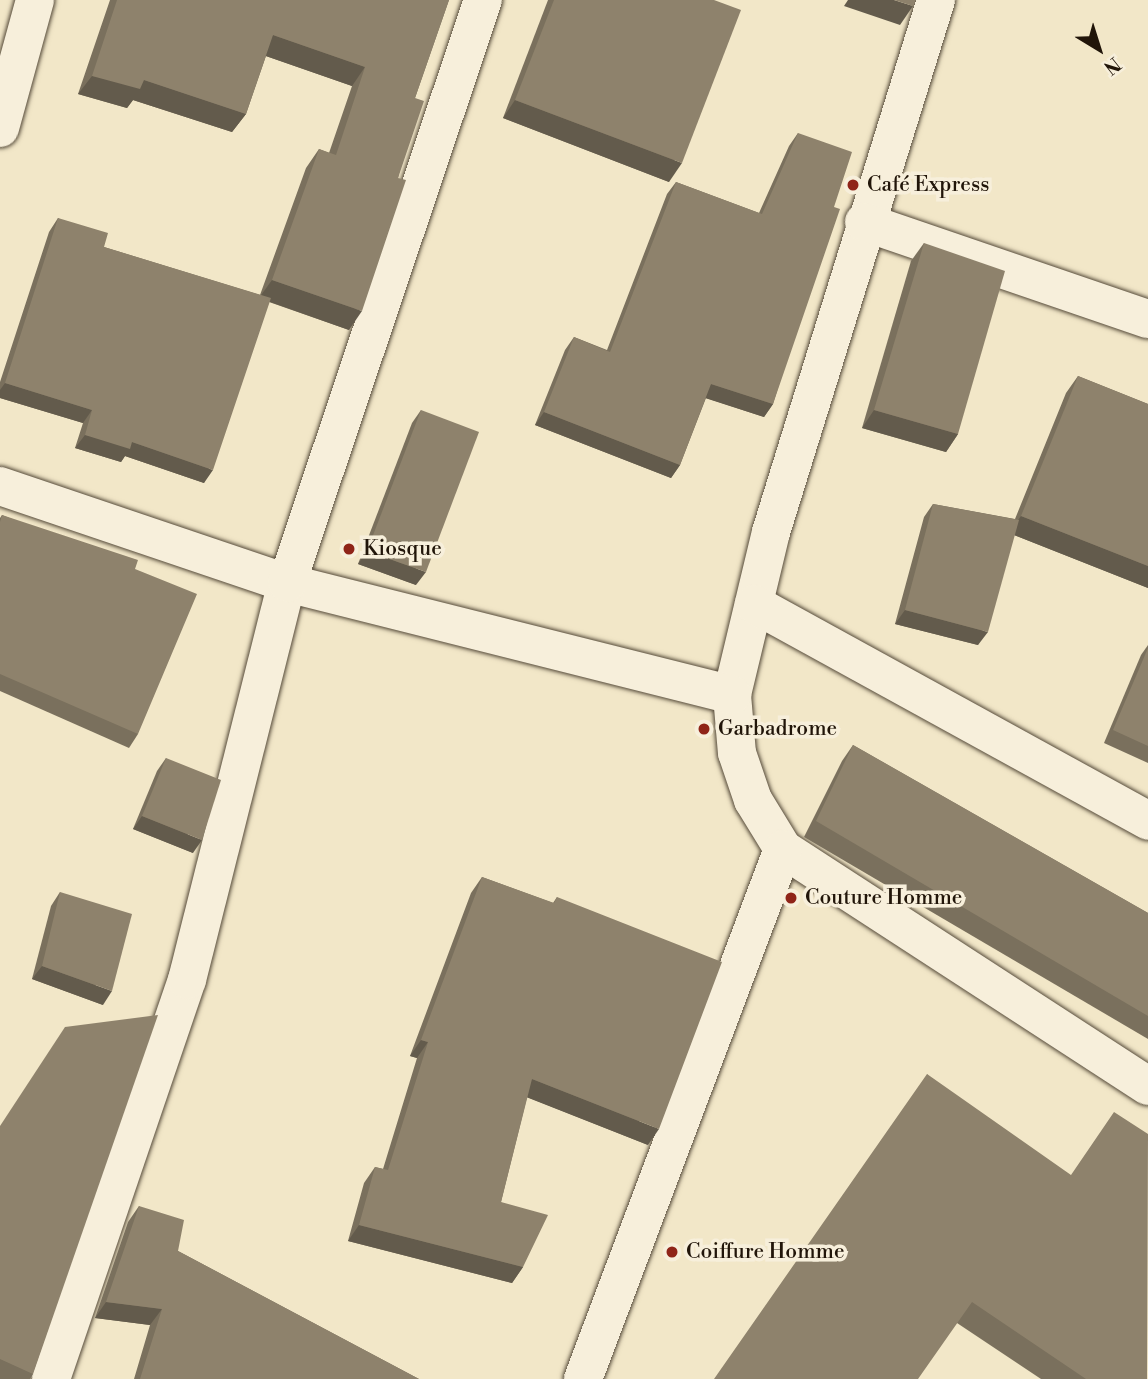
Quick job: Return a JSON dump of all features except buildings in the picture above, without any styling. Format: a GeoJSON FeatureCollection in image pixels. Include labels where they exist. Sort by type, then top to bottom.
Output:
{"type":"FeatureCollection","features":[{"type":"Feature","properties":{"kind":"street"},"geometry":{"type":"LineString","coordinates":[[0,128],[35,0]]}},
{"type":"Feature","properties":{"kind":"street"},"geometry":{"type":"LineString","coordinates":[[51,1379],[191,967],[287,583],[483,0]]}},
{"type":"Feature","properties":{"kind":"street"},"geometry":{"type":"LineString","coordinates":[[936,0],[864,222],[754,604],[732,695],[737,753],[753,800],[783,849],[1148,1086]]}},
{"type":"Feature","properties":{"kind":"street"},"geometry":{"type":"LineString","coordinates":[[864,222],[1148,319]]}},
{"type":"Feature","properties":{"kind":"street"},"geometry":{"type":"LineString","coordinates":[[0,486],[287,583],[732,695]]}},
{"type":"Feature","properties":{"kind":"street"},"geometry":{"type":"LineString","coordinates":[[754,604],[1148,821]]}},
{"type":"Feature","properties":{"kind":"street"},"geometry":{"type":"LineString","coordinates":[[583,1379],[783,849]]}},
{"type":"Feature","properties":{"kind":"place","name":"Café Express"},"geometry":{"type":"Point","coordinates":[853,185]}},
{"type":"Feature","properties":{"kind":"place","name":"Kiosque"},"geometry":{"type":"Point","coordinates":[349,549]}},
{"type":"Feature","properties":{"kind":"place","name":"Garbadrome"},"geometry":{"type":"Point","coordinates":[704,729]}},
{"type":"Feature","properties":{"kind":"place","name":"Couture Homme"},"geometry":{"type":"Point","coordinates":[791,898]}},
{"type":"Feature","properties":{"kind":"place","name":"Coiffure Homme"},"geometry":{"type":"Point","coordinates":[672,1252]}}]}
